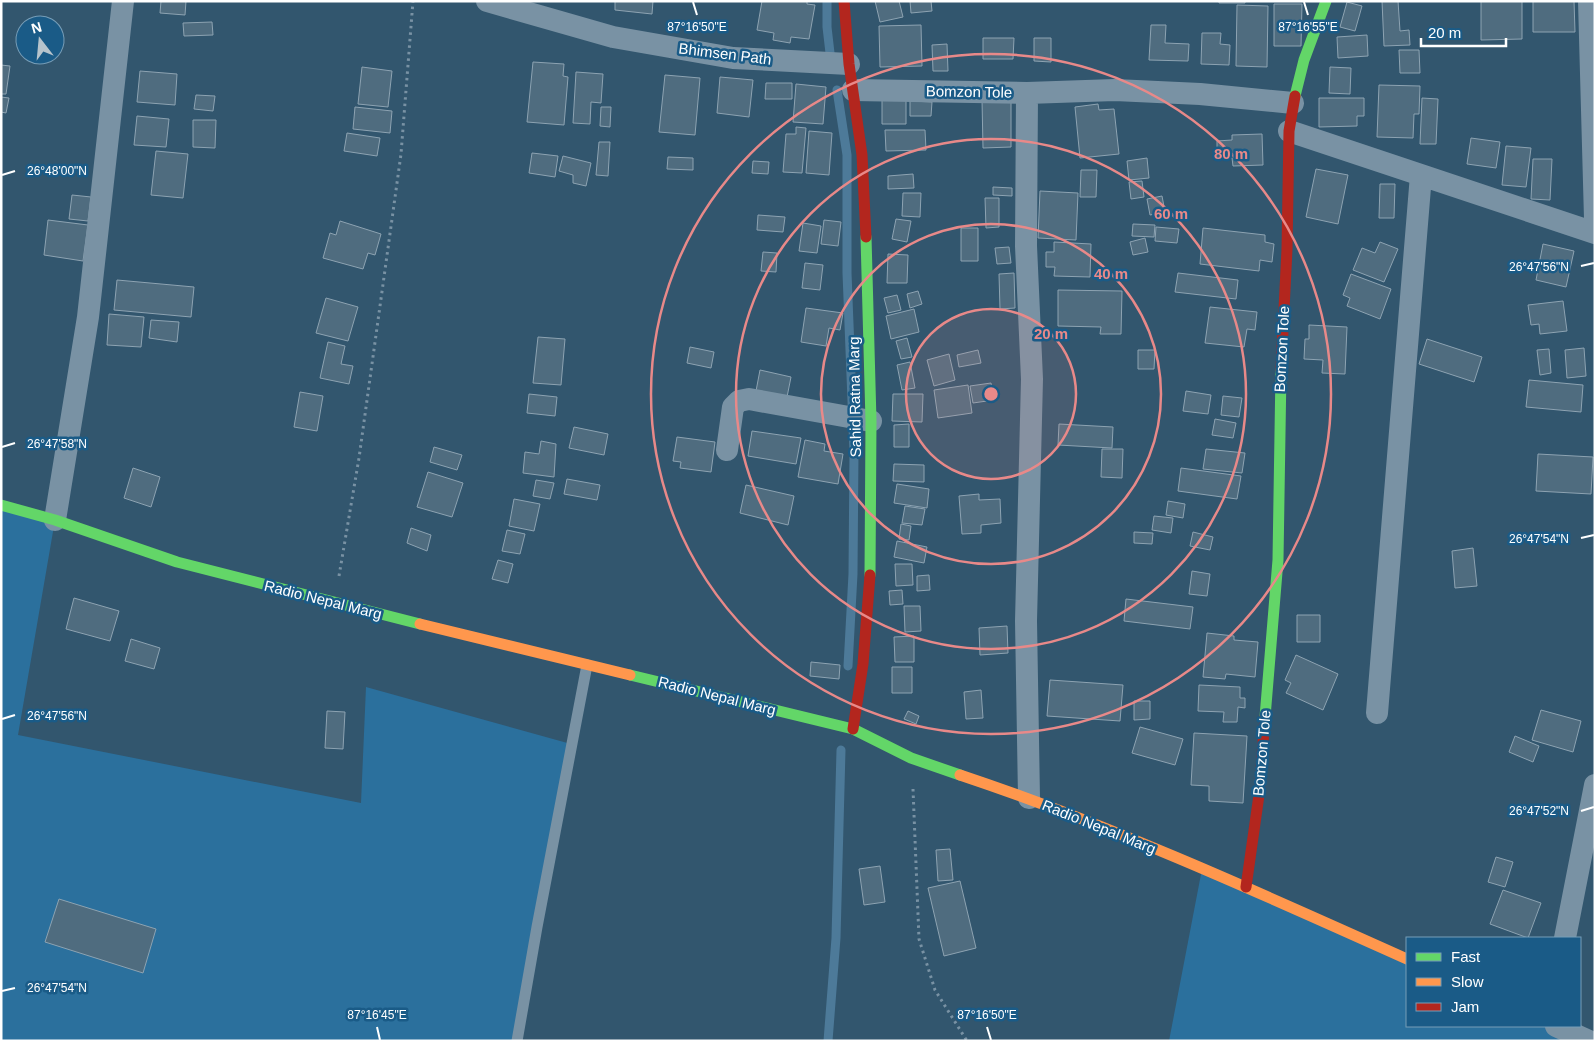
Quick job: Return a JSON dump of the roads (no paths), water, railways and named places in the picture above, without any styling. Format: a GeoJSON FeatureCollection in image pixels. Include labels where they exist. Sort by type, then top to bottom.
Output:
{"type":"FeatureCollection","features":[{"type":"Feature","properties":{"kind":"street"},"geometry":{"type":"LineString","coordinates":[[55,520],[88,316],[123,1]]}},
{"type":"Feature","properties":{"kind":"street","name":"Bhimsen Path"},"geometry":{"type":"LineString","coordinates":[[487,1],[613,37],[733,58],[848,64]]}},
{"type":"Feature","properties":{"kind":"street","name":"Sahid Ratna Marg"},"geometry":{"type":"LineString","coordinates":[[844,1],[848,64],[862,155],[869,315],[871,421],[871,556],[863,664],[853,729]]}},
{"type":"Feature","properties":{"kind":"street","name":"Bomzon Tole"},"geometry":{"type":"LineString","coordinates":[[1246,887],[1258,795],[1278,560],[1279,403],[1287,249],[1288,131],[1304,60],[1326,1]]}},
{"type":"Feature","properties":{"kind":"street"},"geometry":{"type":"LineString","coordinates":[[1589,1],[1595,220]]}},
{"type":"Feature","properties":{"kind":"street","name":"Bomzon Tole"},"geometry":{"type":"LineString","coordinates":[[853,90],[1027,93],[1115,90],[1200,94],[1293,103]]}},
{"type":"Feature","properties":{"kind":"street"},"geometry":{"type":"LineString","coordinates":[[1027,93],[1026,246],[1032,379],[1026,621],[1029,798]]}},
{"type":"Feature","properties":{"kind":"street"},"geometry":{"type":"LineString","coordinates":[[1288,131],[1595,233]]}},
{"type":"Feature","properties":{"kind":"street"},"geometry":{"type":"LineString","coordinates":[[1378,713],[1421,175]]}},
{"type":"Feature","properties":{"kind":"street"},"geometry":{"type":"LineString","coordinates":[[727,450],[733,407],[739,401],[749,399],[871,421]]}},
{"type":"Feature","properties":{"kind":"street","name":"Radio Nepal Marg"},"geometry":{"type":"LineString","coordinates":[[1,506],[55,520],[177,562],[335,603],[853,729],[911,758],[1029,798],[1246,887],[1406,959]]}},
{"type":"Feature","properties":{"kind":"street"},"geometry":{"type":"LineString","coordinates":[[1565,937],[1595,785]]}},
{"type":"Feature","properties":{"kind":"street"},"geometry":{"type":"LineString","coordinates":[[1558,1027],[1589,1041]]}},
{"type":"Feature","properties":{"kind":"lane"},"geometry":{"type":"LineString","coordinates":[[517,1041],[538,918],[587,664]]}},
{"type":"Feature","properties":{"kind":"waterway"},"geometry":{"type":"LineString","coordinates":[[827,1],[830,53]]}},
{"type":"Feature","properties":{"kind":"waterway"},"geometry":{"type":"LineString","coordinates":[[837,90],[847,155],[847,273],[854,452],[853,574],[848,666]]}},
{"type":"Feature","properties":{"kind":"waterway"},"geometry":{"type":"LineString","coordinates":[[828,1041],[836,938],[841,750]]}}]}
